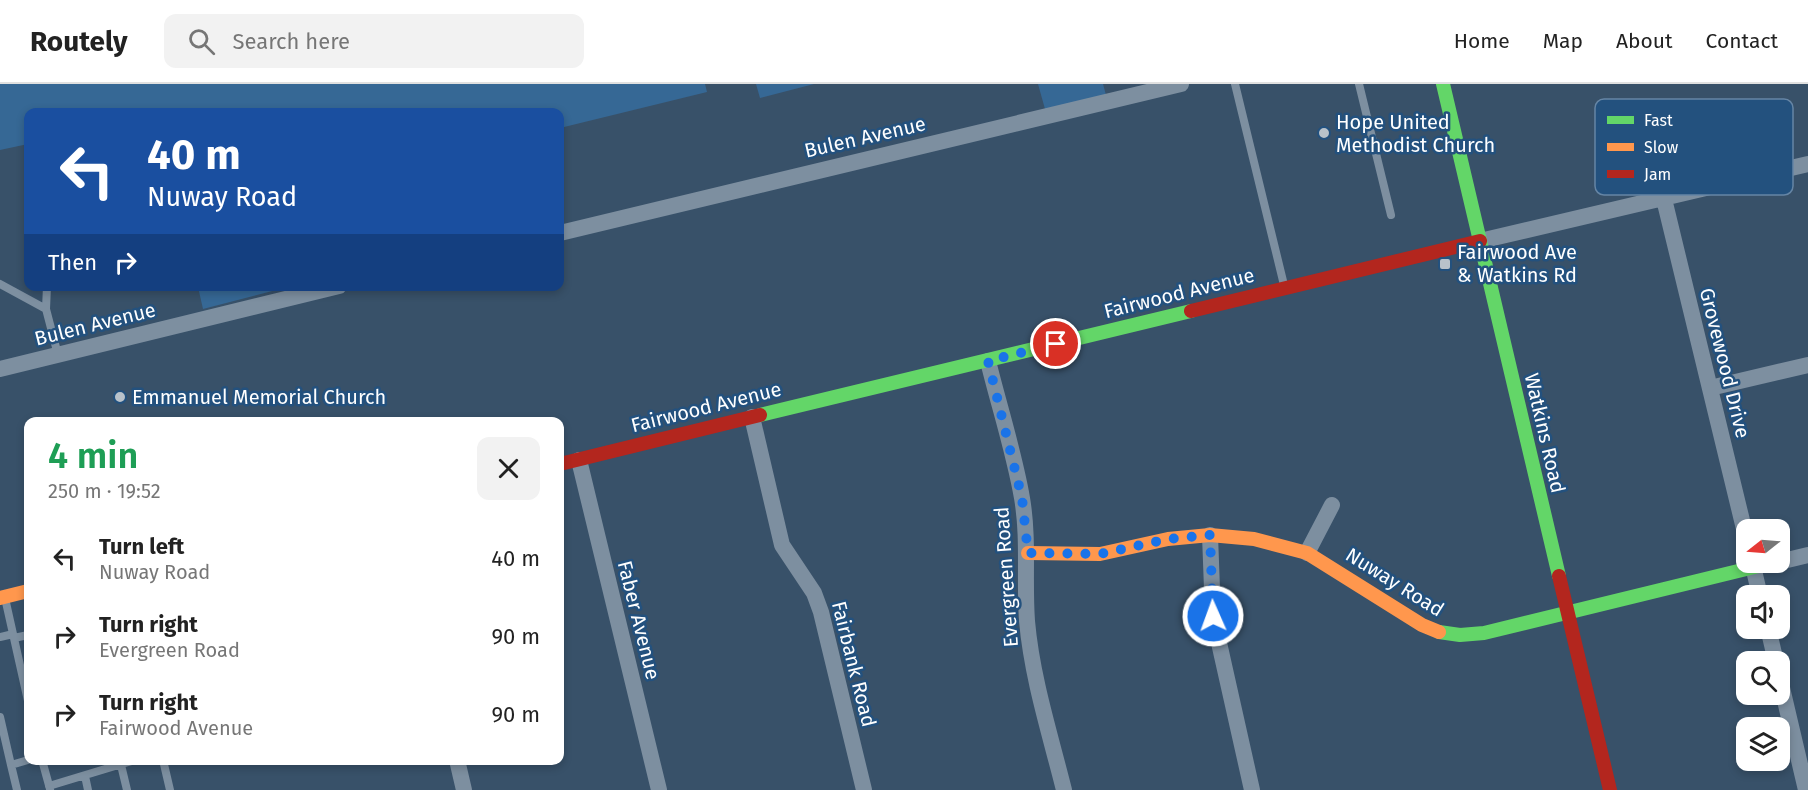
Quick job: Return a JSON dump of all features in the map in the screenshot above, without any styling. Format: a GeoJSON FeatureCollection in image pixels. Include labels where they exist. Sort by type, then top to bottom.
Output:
{"type":"FeatureCollection","features":[{"type":"Feature","properties":{"kind":"street","name":"Bulen Avenue"},"geometry":{"type":"LineString","coordinates":[[564,232],[1177,84]]}},
{"type":"Feature","properties":{"kind":"street","name":"Watkins Road"},"geometry":{"type":"LineString","coordinates":[[1443,84],[1610,790]]}},
{"type":"Feature","properties":{"kind":"street","name":"Fairwood Avenue"},"geometry":{"type":"LineString","coordinates":[[1793,168],[1808,164]]}},
{"type":"Feature","properties":{"kind":"street","name":"Fairwood Avenue"},"geometry":{"type":"LineString","coordinates":[[564,463],[1480,241],[1680,195]]}},
{"type":"Feature","properties":{"kind":"street","name":"Grovewood Drive"},"geometry":{"type":"LineString","coordinates":[[1664,199],[1742,519]]}},
{"type":"Feature","properties":{"kind":"street","name":"Bulen Avenue"},"geometry":{"type":"LineString","coordinates":[[0,369],[319,291]]}},
{"type":"Feature","properties":{"kind":"street","name":"Evergreen Road"},"geometry":{"type":"LineString","coordinates":[[988,361],[1022,498],[1028,553],[1025,582],[1027,622],[1035,672],[1064,790]]}},
{"type":"Feature","properties":{"kind":"street"},"geometry":{"type":"LineString","coordinates":[[1710,388],[1808,365]]}},
{"type":"Feature","properties":{"kind":"street","name":"Fairbank Road"},"geometry":{"type":"LineString","coordinates":[[752,417],[783,545],[814,593],[821,612],[864,790]]}},
{"type":"Feature","properties":{"kind":"street","name":"Faber Avenue"},"geometry":{"type":"LineString","coordinates":[[579,460],[659,790]]}},
{"type":"Feature","properties":{"kind":"street"},"geometry":{"type":"LineString","coordinates":[[1307,553],[1332,505]]}},
{"type":"Feature","properties":{"kind":"street"},"geometry":{"type":"LineString","coordinates":[[1210,535],[1213,616],[1252,790]]}},
{"type":"Feature","properties":{"kind":"street","name":"Nuway Road"},"geometry":{"type":"LineString","coordinates":[[1028,553],[1100,554],[1168,539],[1210,535],[1254,538],[1307,553],[1436,633],[1467,636],[1568,613],[1736,569]]}},
{"type":"Feature","properties":{"kind":"street","name":"Nuway Road"},"geometry":{"type":"LineString","coordinates":[[1790,559],[1808,555]]}},
{"type":"Feature","properties":{"kind":"street"},"geometry":{"type":"LineString","coordinates":[[2,598],[24,592]]}},
{"type":"Feature","properties":{"kind":"street"},"geometry":{"type":"LineString","coordinates":[[1786,705],[1806,790]]}},
{"type":"Feature","properties":{"kind":"street"},"geometry":{"type":"LineString","coordinates":[[458,765],[462,790]]}},
{"type":"Feature","properties":{"kind":"lane"},"geometry":{"type":"LineString","coordinates":[[1235,84],[1285,289]]}},
{"type":"Feature","properties":{"kind":"lane"},"geometry":{"type":"LineString","coordinates":[[1359,84],[1391,214]]}},
{"type":"Feature","properties":{"kind":"lane"},"geometry":{"type":"LineString","coordinates":[[0,284],[46,309]]}},
{"type":"Feature","properties":{"kind":"lane"},"geometry":{"type":"LineString","coordinates":[[46,291],[46,309],[58,355]]}},
{"type":"Feature","properties":{"kind":"lane"},"geometry":{"type":"LineString","coordinates":[[2,598],[14,636],[24,682]]}},
{"type":"Feature","properties":{"kind":"lane"},"geometry":{"type":"LineString","coordinates":[[0,637],[24,635]]}},
{"type":"Feature","properties":{"kind":"lane"},"geometry":{"type":"LineString","coordinates":[[0,717],[17,790]]}},
{"type":"Feature","properties":{"kind":"lane"},"geometry":{"type":"LineString","coordinates":[[11,765],[24,761]]}},
{"type":"Feature","properties":{"kind":"lane"},"geometry":{"type":"LineString","coordinates":[[43,765],[50,788],[121,765],[127,790]]}},
{"type":"Feature","properties":{"kind":"lane"},"geometry":{"type":"LineString","coordinates":[[164,765],[170,790]]}},
{"type":"Feature","properties":{"kind":"lane"},"geometry":{"type":"LineString","coordinates":[[85,776],[88,790]]}},
{"type":"Feature","properties":{"kind":"shaded area"},"geometry":{"type":"Polygon","coordinates":[[[0,84],[705,84],[707,92],[564,127],[564,108],[24,108],[24,145],[0,150],[0,84]]]}},
{"type":"Feature","properties":{"kind":"shaded area"},"geometry":{"type":"Polygon","coordinates":[[[756,84],[814,84],[760,98],[756,84]]]}},
{"type":"Feature","properties":{"kind":"shaded area"},"geometry":{"type":"Polygon","coordinates":[[[1038,84],[1103,84],[1106,95],[1045,109],[1038,84]]]}},
{"type":"Feature","properties":{"kind":"shaded area"},"geometry":{"type":"Polygon","coordinates":[[[199,291],[272,291],[203,309],[199,291]]]}},
{"type":"Feature","properties":{"kind":"traffic: fast"},"geometry":{"type":"LineString","coordinates":[[1443,84],[1559,576]]}},
{"type":"Feature","properties":{"kind":"traffic: fast"},"geometry":{"type":"LineString","coordinates":[[760,415],[1191,311]]}},
{"type":"Feature","properties":{"kind":"traffic: fast"},"geometry":{"type":"LineString","coordinates":[[1439,632],[1460,635],[1484,633],[1736,572]]}},
{"type":"Feature","properties":{"kind":"traffic: slow"},"geometry":{"type":"LineString","coordinates":[[1028,553],[1100,554],[1168,539],[1210,535],[1254,539],[1307,553],[1422,625],[1439,632]]}},
{"type":"Feature","properties":{"kind":"traffic: slow"},"geometry":{"type":"LineString","coordinates":[[0,598],[24,592]]}},
{"type":"Feature","properties":{"kind":"traffic: jam"},"geometry":{"type":"LineString","coordinates":[[1191,311],[1480,241]]}},
{"type":"Feature","properties":{"kind":"traffic: jam"},"geometry":{"type":"LineString","coordinates":[[564,463],[760,415]]}},
{"type":"Feature","properties":{"kind":"traffic: jam"},"geometry":{"type":"LineString","coordinates":[[1559,576],[1610,790]]}},
{"type":"Feature","properties":{"kind":"place","name":"Hope United Methodist Church"},"geometry":{"type":"Point","coordinates":[1324,133]}},
{"type":"Feature","properties":{"kind":"place","name":"Fairwood Ave & Watkins Rd"},"geometry":{"type":"Point","coordinates":[1445,264]}},
{"type":"Feature","properties":{"kind":"place","name":"Emmanuel Memorial Church"},"geometry":{"type":"Point","coordinates":[120,397]}},
{"type":"Feature","properties":{"kind":"route"},"geometry":{"type":"LineString","coordinates":[[1056,344],[988,361],[1022,498],[1028,553],[1100,554],[1168,539],[1210,535],[1213,616]]}}]}
